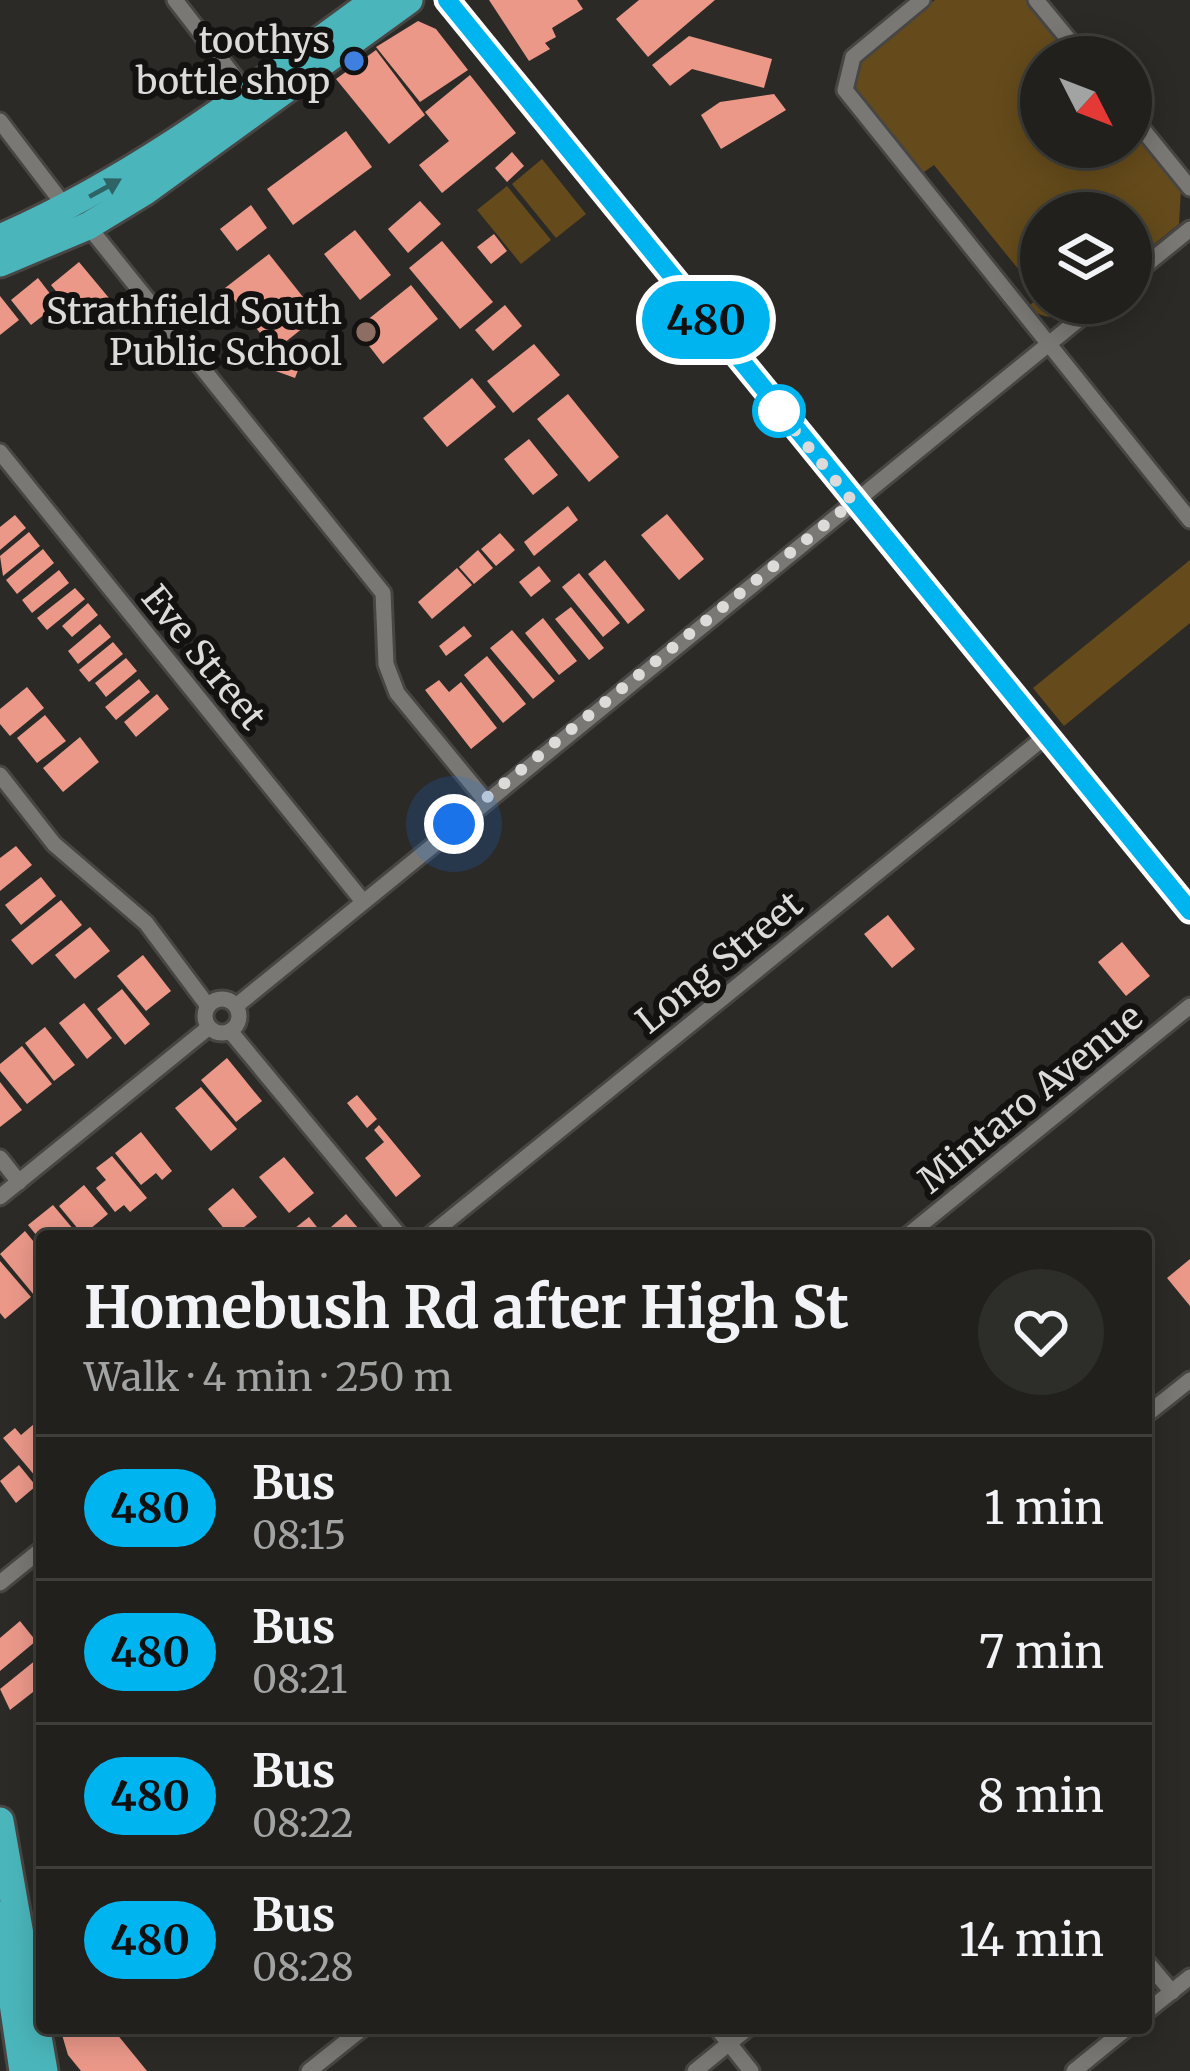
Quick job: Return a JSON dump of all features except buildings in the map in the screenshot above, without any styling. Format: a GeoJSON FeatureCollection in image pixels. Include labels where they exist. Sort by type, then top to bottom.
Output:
{"type":"FeatureCollection","features":[{"type":"Feature","properties":{"kind":"highway"},"geometry":{"type":"LineString","coordinates":[[0,238],[78,218],[375,0]]}},
{"type":"Feature","properties":{"kind":"highway"},"geometry":{"type":"LineString","coordinates":[[0,263],[187,164],[409,0]]}},
{"type":"Feature","properties":{"kind":"highway"},"geometry":{"type":"LineString","coordinates":[[0,1821],[34,1950]]}},
{"type":"Feature","properties":{"kind":"highway"},"geometry":{"type":"LineString","coordinates":[[0,1916],[23,2071]]}},
{"type":"Feature","properties":{"kind":"highway"},"geometry":{"type":"LineString","coordinates":[[41,2034],[44,2071]]}},
{"type":"Feature","properties":{"kind":"main road"},"geometry":{"type":"LineString","coordinates":[[447,0],[1190,911]]}},
{"type":"Feature","properties":{"kind":"street"},"geometry":{"type":"LineString","coordinates":[[176,0],[247,93]]}},
{"type":"Feature","properties":{"kind":"street"},"geometry":{"type":"LineString","coordinates":[[922,0],[853,56],[845,90],[1190,520]]}},
{"type":"Feature","properties":{"kind":"street"},"geometry":{"type":"LineString","coordinates":[[1036,0],[1066,36]]}},
{"type":"Feature","properties":{"kind":"street"},"geometry":{"type":"LineString","coordinates":[[0,122],[383,593],[386,664],[398,693],[484,800]]}},
{"type":"Feature","properties":{"kind":"street"},"geometry":{"type":"LineString","coordinates":[[1152,142],[1190,188]]}},
{"type":"Feature","properties":{"kind":"street"},"geometry":{"type":"LineString","coordinates":[[1152,260],[1190,229]]}},
{"type":"Feature","properties":{"kind":"street"},"geometry":{"type":"LineString","coordinates":[[236,1006],[361,898],[1073,324]]}},
{"type":"Feature","properties":{"kind":"street","name":"Eve Street"},"geometry":{"type":"LineString","coordinates":[[0,452],[361,898]]}},
{"type":"Feature","properties":{"kind":"street","name":"Long Street"},"geometry":{"type":"LineString","coordinates":[[436,1230],[1046,736]]}},
{"type":"Feature","properties":{"kind":"street"},"geometry":{"type":"LineString","coordinates":[[0,775],[54,844],[146,922],[208,1006],[208,1028]]}},
{"type":"Feature","properties":{"kind":"street"},"geometry":{"type":"LineString","coordinates":[[208,1006],[224,999],[236,1006],[239,1018],[230,1031],[219,1034],[208,1028]]}},
{"type":"Feature","properties":{"kind":"street","name":"Mintaro Avenue"},"geometry":{"type":"LineString","coordinates":[[914,1230],[1190,1006]]}},
{"type":"Feature","properties":{"kind":"street"},"geometry":{"type":"LineString","coordinates":[[0,1197],[208,1028]]}},
{"type":"Feature","properties":{"kind":"street"},"geometry":{"type":"LineString","coordinates":[[230,1031],[395,1230]]}},
{"type":"Feature","properties":{"kind":"street"},"geometry":{"type":"LineString","coordinates":[[0,1158],[19,1182]]}},
{"type":"Feature","properties":{"kind":"street"},"geometry":{"type":"LineString","coordinates":[[1152,1410],[1190,1380]]}},
{"type":"Feature","properties":{"kind":"street"},"geometry":{"type":"LineString","coordinates":[[0,1583],[36,1554]]}},
{"type":"Feature","properties":{"kind":"street"},"geometry":{"type":"LineString","coordinates":[[1152,1968],[1172,1992]]}},
{"type":"Feature","properties":{"kind":"street"},"geometry":{"type":"LineString","coordinates":[[1152,2007],[1190,1977]]}},
{"type":"Feature","properties":{"kind":"street"},"geometry":{"type":"LineString","coordinates":[[309,2071],[355,2034]]}},
{"type":"Feature","properties":{"kind":"street"},"geometry":{"type":"LineString","coordinates":[[721,2034],[751,2071]]}},
{"type":"Feature","properties":{"kind":"street"},"geometry":{"type":"LineString","coordinates":[[695,2071],[741,2034]]}},
{"type":"Feature","properties":{"kind":"street"},"geometry":{"type":"LineString","coordinates":[[1074,2071],[1120,2034]]}},
{"type":"Feature","properties":{"kind":"shaded area"},"geometry":{"type":"Polygon","coordinates":[[[935,0],[1028,0],[1057,36],[1020,36],[1020,168],[1152,168],[1152,153],[1181,189],[1179,224],[1152,246],[1152,192],[1020,192],[1020,271],[934,165],[921,174],[855,87],[863,59],[935,0]]]}},
{"type":"Feature","properties":{"kind":"shaded area"},"geometry":{"type":"Polygon","coordinates":[[[542,159],[586,214],[556,238],[512,184],[542,159]]]}},
{"type":"Feature","properties":{"kind":"shaded area"},"geometry":{"type":"Polygon","coordinates":[[[507,186],[551,240],[521,264],[477,210],[507,186]]]}},
{"type":"Feature","properties":{"kind":"shaded area"},"geometry":{"type":"Polygon","coordinates":[[[1190,560],[1190,623],[1064,726],[1033,688],[1190,560]]]}},
{"type":"Feature","properties":{"kind":"bus line","name":"480"},"geometry":{"type":"LineString","coordinates":[[447,0],[1190,911]]}},
{"type":"Feature","properties":{"kind":"place","name":"toothys bottle shop"},"geometry":{"type":"Point","coordinates":[354,61]}},
{"type":"Feature","properties":{"kind":"place","name":"Strathfield South Public School"},"geometry":{"type":"Point","coordinates":[366,332]}},
{"type":"Feature","properties":{"kind":"route"},"geometry":{"type":"LineString","coordinates":[[454,824],[853,502],[779,411]]}}]}
